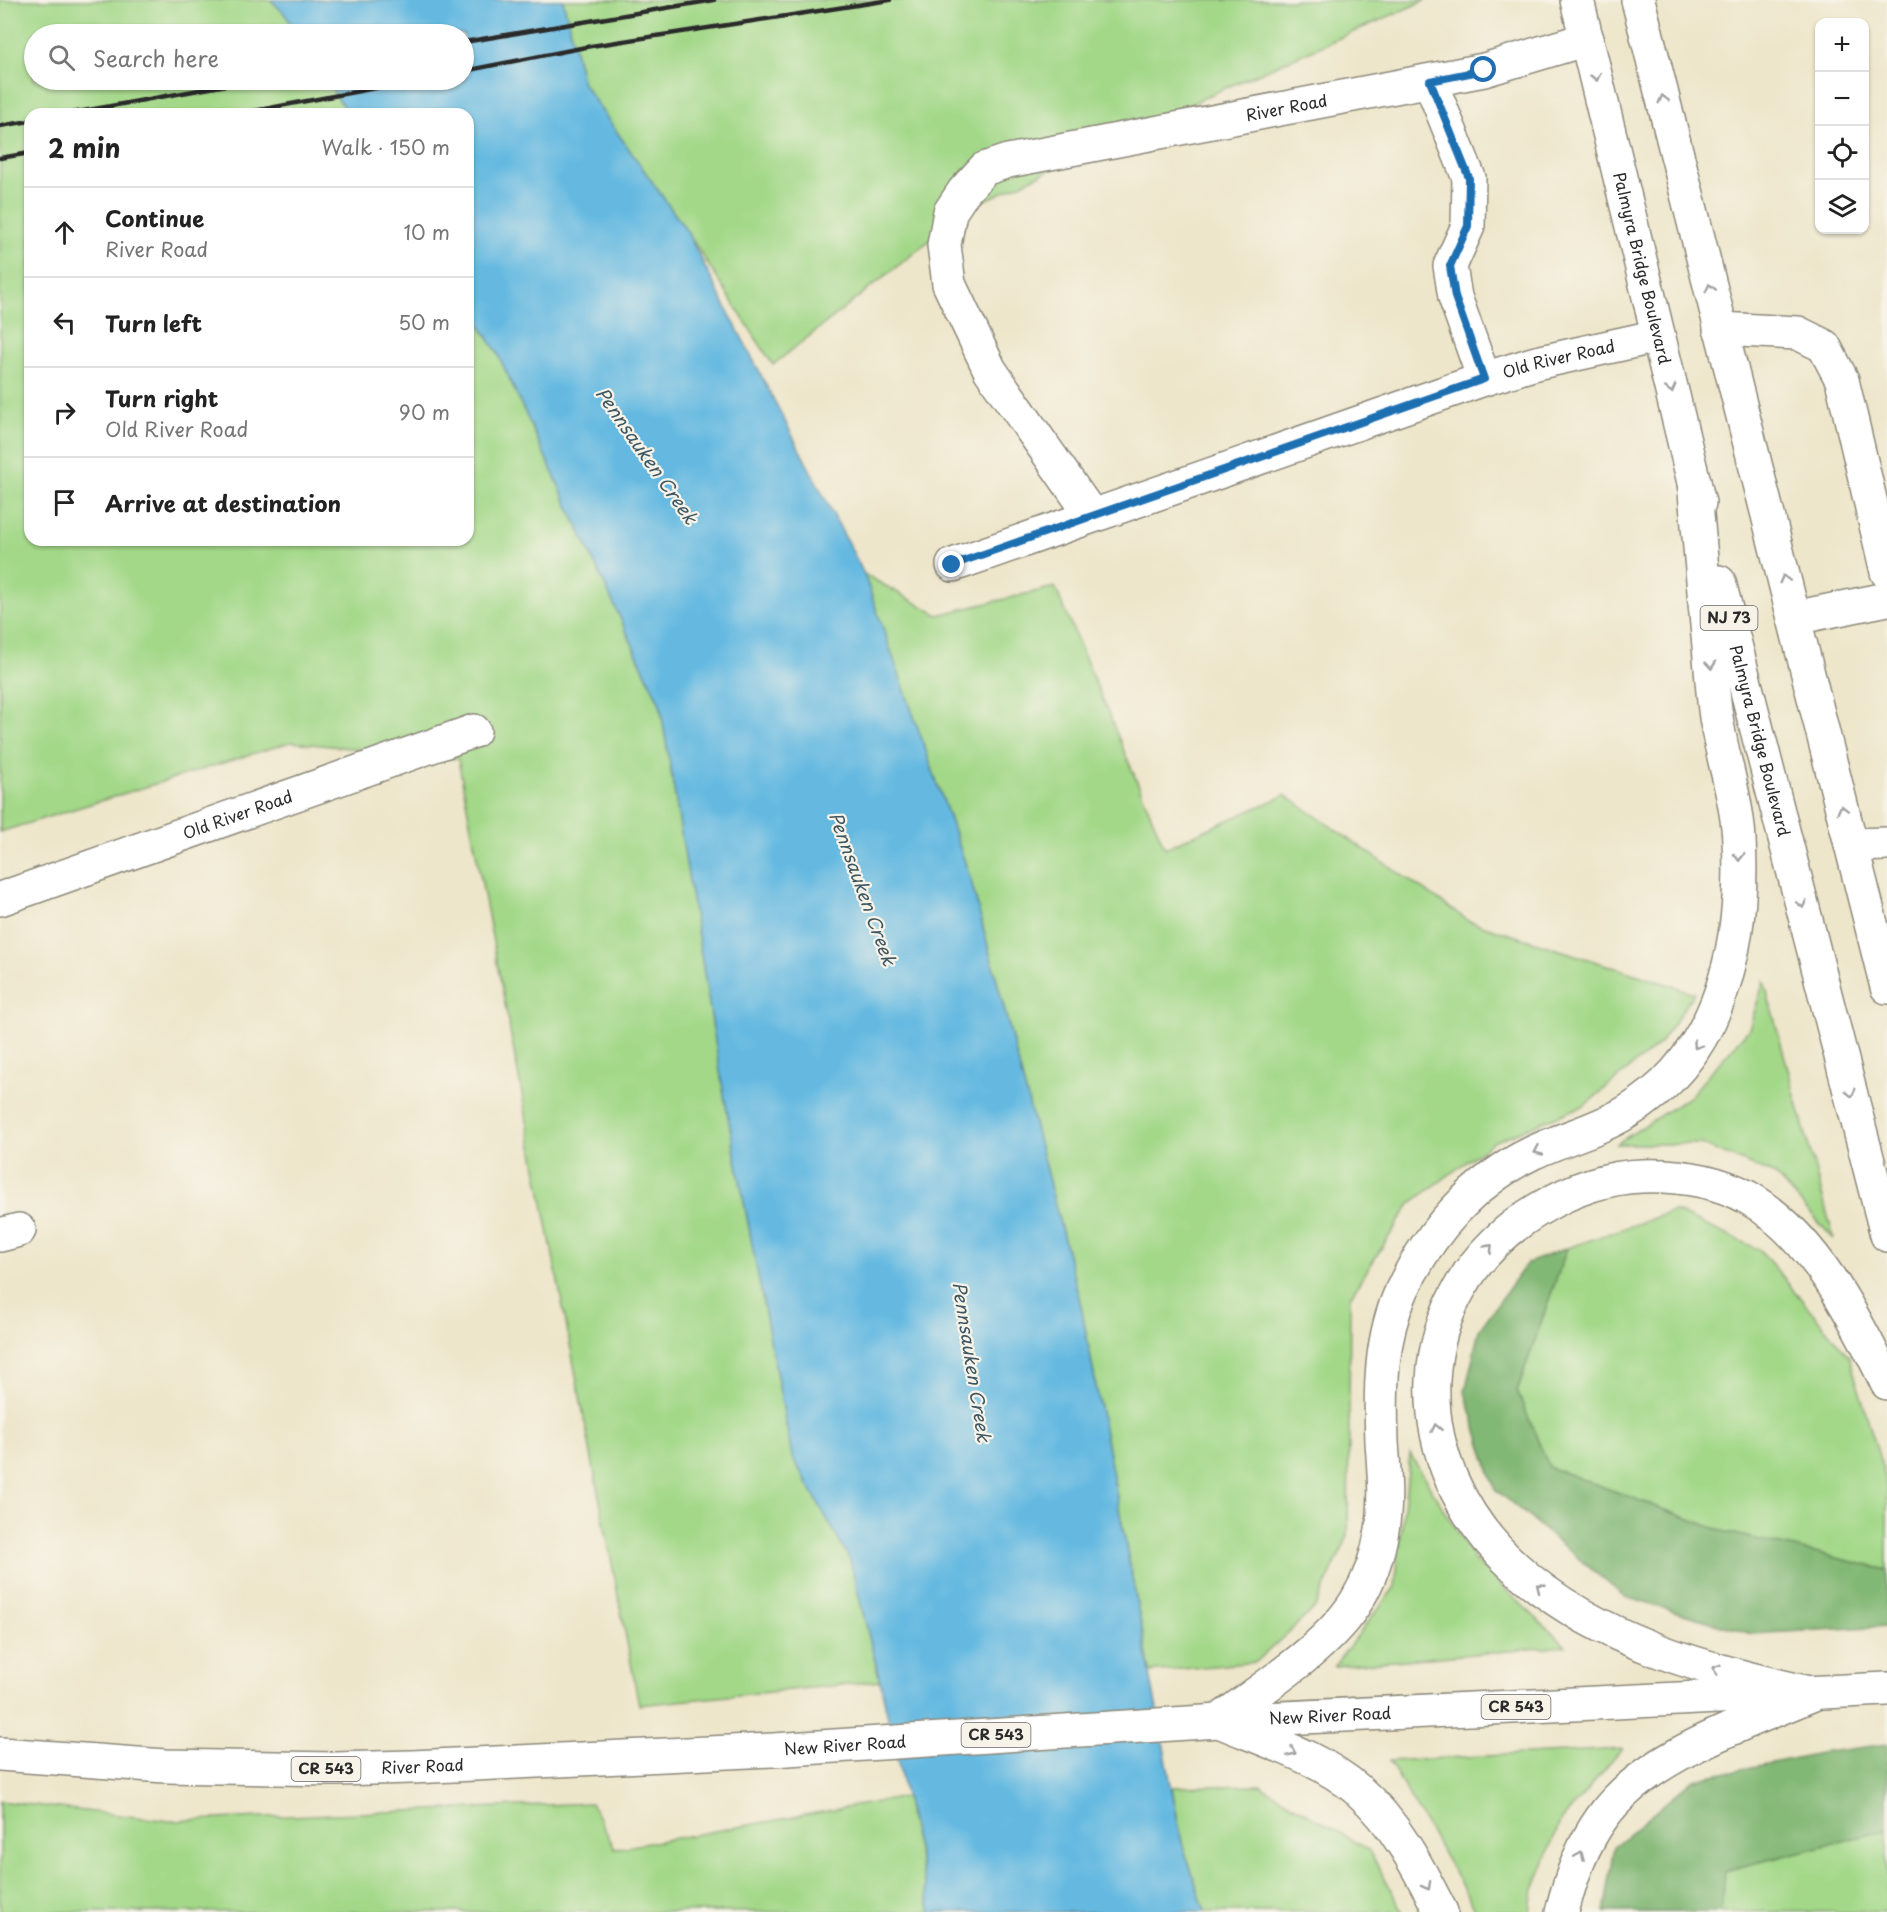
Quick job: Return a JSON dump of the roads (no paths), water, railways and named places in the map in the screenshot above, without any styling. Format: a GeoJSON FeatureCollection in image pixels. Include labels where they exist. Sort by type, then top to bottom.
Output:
{"type":"FeatureCollection","features":[{"type":"Feature","properties":{"kind":"main road","name":"Palmyra Bridge Boulevard"},"geometry":{"type":"LineString","coordinates":[[1577,0],[1694,481],[1887,1235]]}},
{"type":"Feature","properties":{"kind":"main road"},"geometry":{"type":"LineString","coordinates":[[1638,0],[1851,844],[1882,947],[1887,987]]}},
{"type":"Feature","properties":{"kind":"main road","name":"River Road"},"geometry":{"type":"LineString","coordinates":[[1092,516],[990,370],[949,284],[944,245],[950,212],[964,191],[984,169],[1008,161],[1484,70],[1587,39]]}},
{"type":"Feature","properties":{"kind":"main road"},"geometry":{"type":"LineString","coordinates":[[1430,81],[1469,178],[1468,226],[1450,266],[1455,297],[1484,379]]}},
{"type":"Feature","properties":{"kind":"main road"},"geometry":{"type":"LineString","coordinates":[[1720,329],[1798,333],[1824,346],[1842,380],[1887,572]]}},
{"type":"Feature","properties":{"kind":"main road","name":"Old River Road"},"geometry":{"type":"LineString","coordinates":[[952,565],[1484,379],[1536,363],[1658,336]]}},
{"type":"Feature","properties":{"kind":"main road"},"geometry":{"type":"LineString","coordinates":[[1219,1721],[1310,1652],[1342,1621],[1357,1600],[1368,1578],[1382,1530],[1384,1502],[1381,1413],[1384,1349],[1401,1293],[1429,1244],[1466,1199],[1507,1166],[1533,1152],[1624,1114],[1647,1099],[1685,1062],[1714,1014],[1732,956],[1739,884],[1739,839],[1734,800],[1716,717],[1694,481]]}},
{"type":"Feature","properties":{"kind":"main road"},"geometry":{"type":"LineString","coordinates":[[1794,618],[1887,599]]}},
{"type":"Feature","properties":{"kind":"main road","name":"Old River Road"},"geometry":{"type":"LineString","coordinates":[[0,898],[474,732]]}},
{"type":"Feature","properties":{"kind":"main road"},"geometry":{"type":"LineString","coordinates":[[1851,844],[1887,844]]}},
{"type":"Feature","properties":{"kind":"main road"},"geometry":{"type":"LineString","coordinates":[[1813,1694],[1735,1675],[1639,1643],[1593,1621],[1549,1595],[1515,1568],[1481,1532],[1459,1498],[1443,1460],[1434,1422],[1432,1385],[1437,1349],[1447,1314],[1465,1280],[1487,1250],[1519,1221],[1557,1198],[1592,1184],[1627,1177],[1667,1175],[1710,1182],[1748,1197],[1782,1223],[1811,1252],[1830,1280],[1859,1328],[1887,1383]]}},
{"type":"Feature","properties":{"kind":"main road","name":"New River Road"},"geometry":{"type":"LineString","coordinates":[[773,1750],[1219,1721],[1887,1689]]}},
{"type":"Feature","properties":{"kind":"main road"},"geometry":{"type":"LineString","coordinates":[[1562,1912],[1570,1880],[1584,1847],[1601,1818],[1619,1797],[1674,1757],[1813,1694]]}},
{"type":"Feature","properties":{"kind":"main road"},"geometry":{"type":"LineString","coordinates":[[1219,1721],[1303,1756],[1358,1790],[1381,1814],[1401,1841],[1441,1912]]}},
{"type":"Feature","properties":{"kind":"main road","name":"River Road"},"geometry":{"type":"LineString","coordinates":[[0,1754],[165,1767],[335,1769],[773,1750]]}},
{"type":"Feature","properties":{"kind":"water","name":"Pennsauken Creek"},"geometry":{"type":"Polygon","coordinates":[[[271,0],[563,0],[583,84],[686,230],[864,574],[970,877],[1080,1301],[1182,1843],[1205,1912],[931,1912],[880,1681],[850,1560],[792,1456],[724,1095],[660,704],[497,352],[474,316],[474,108],[344,108],[332,90],[474,90],[474,24],[291,24],[271,0]]]}},
{"type":"Feature","properties":{"kind":"railway"},"geometry":{"type":"LineString","coordinates":[[474,40],[714,0]]}},
{"type":"Feature","properties":{"kind":"railway"},"geometry":{"type":"LineString","coordinates":[[474,69],[591,46],[890,0]]}},
{"type":"Feature","properties":{"kind":"railway"},"geometry":{"type":"LineString","coordinates":[[100,108],[199,90]]}},
{"type":"Feature","properties":{"kind":"railway"},"geometry":{"type":"LineString","coordinates":[[270,108],[365,90]]}},
{"type":"Feature","properties":{"kind":"railway"},"geometry":{"type":"LineString","coordinates":[[0,126],[24,122]]}},
{"type":"Feature","properties":{"kind":"railway"},"geometry":{"type":"LineString","coordinates":[[0,158],[24,154]]}}]}
